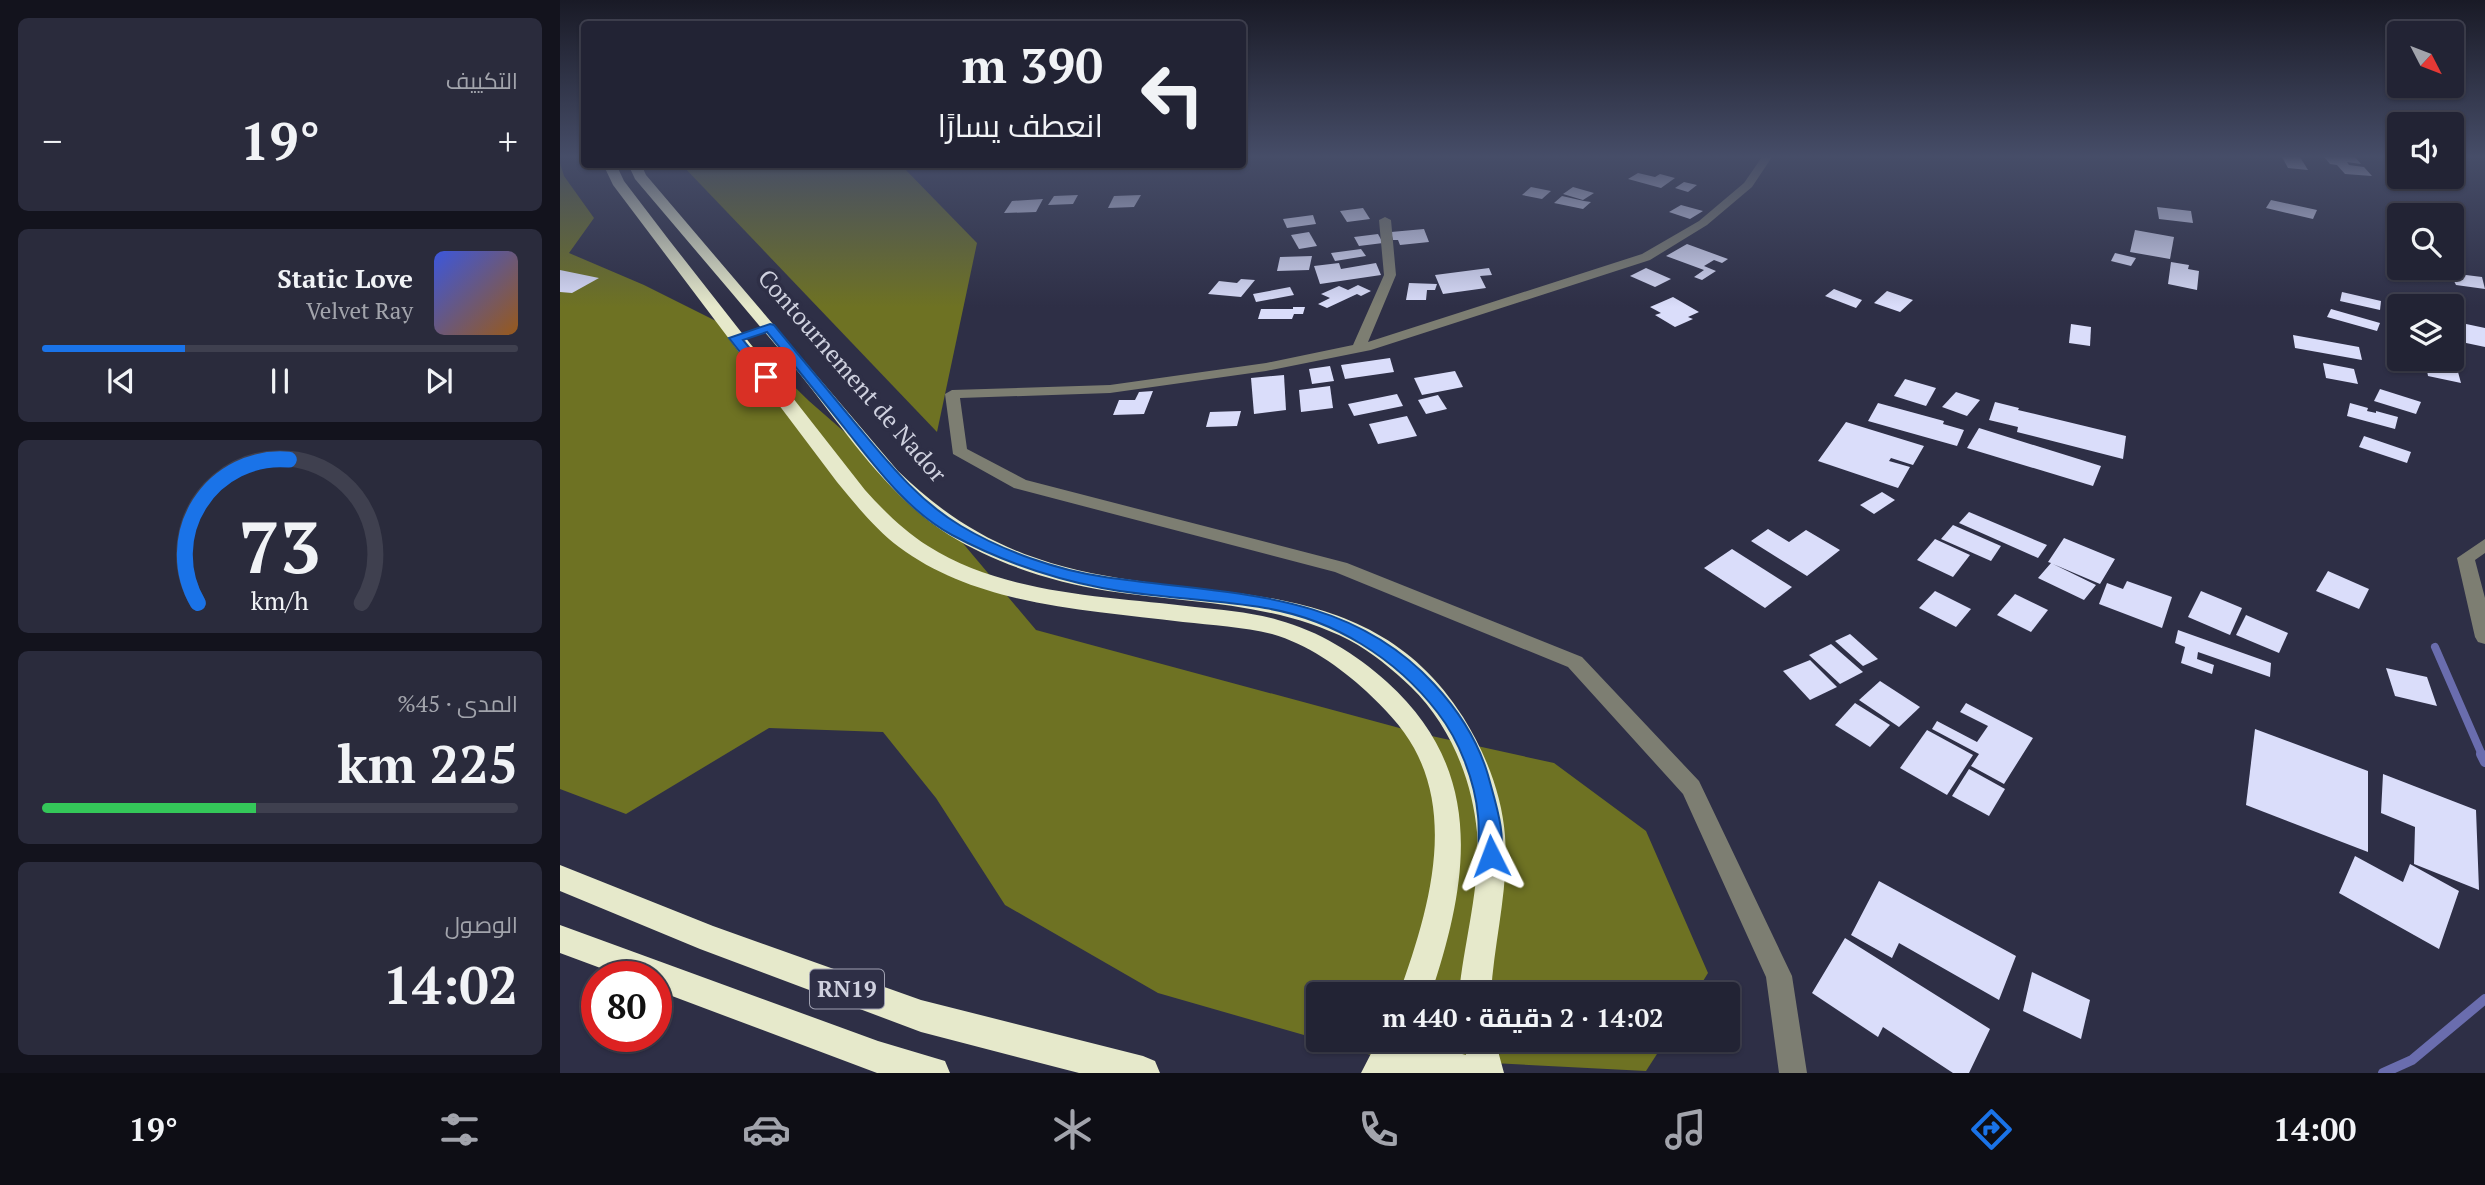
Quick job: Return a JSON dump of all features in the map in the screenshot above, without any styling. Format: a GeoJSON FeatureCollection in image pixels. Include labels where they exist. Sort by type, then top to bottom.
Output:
{"type":"FeatureCollection","features":[{"type":"Feature","properties":{"kind":"highway"},"geometry":{"type":"LineString","coordinates":[[637,207],[736,338],[885,524],[921,552],[939,562],[1022,590],[1278,628],[1301,636],[1351,664],[1387,693],[1422,737],[1436,766],[1449,827],[1450,862],[1443,912],[1419,982]]}},
{"type":"Feature","properties":{"kind":"highway","name":"Contournement de Nador"},"geometry":{"type":"LineString","coordinates":[[667,207],[770,327],[895,481],[921,506],[956,530],[998,551],[1047,569],[1103,582],[1267,602],[1320,616],[1368,639],[1410,670],[1446,709],[1472,757],[1488,813],[1492,877],[1477,982]]}},
{"type":"Feature","properties":{"kind":"highway"},"geometry":{"type":"LineString","coordinates":[[736,338],[770,327]]}},
{"type":"Feature","properties":{"kind":"highway","name":"RN19"},"geometry":{"type":"LineString","coordinates":[[560,878],[711,939],[922,1016],[1143,1073]]}},
{"type":"Feature","properties":{"kind":"highway","name":"RN19"},"geometry":{"type":"LineString","coordinates":[[560,939],[878,1057],[933,1073]]}},
{"type":"Feature","properties":{"kind":"highway"},"geometry":{"type":"LineString","coordinates":[[1378,1073],[1389,1052]]}},
{"type":"Feature","properties":{"kind":"highway"},"geometry":{"type":"LineString","coordinates":[[1482,1052],[1487,1073]]}},
{"type":"Feature","properties":{"kind":"highway"},"geometry":{"type":"LineString","coordinates":[[1388,1073],[1415,1063],[1454,1065],[1470,1073]]}},
{"type":"Feature","properties":{"kind":"street"},"geometry":{"type":"LineString","coordinates":[[1722,207],[1703,223],[1646,257],[1358,349],[1266,367],[1110,389],[952,394],[959,451],[1020,484],[1341,567],[1574,662],[1691,788],[1779,976],[1793,1073]]}},
{"type":"Feature","properties":{"kind":"street"},"geometry":{"type":"LineString","coordinates":[[1358,349],[1390,275],[1385,220]]}},
{"type":"Feature","properties":{"kind":"street"},"geometry":{"type":"LineString","coordinates":[[2485,545],[2466,558],[2485,637]]}},
{"type":"Feature","properties":{"kind":"shaded area"},"geometry":{"type":"Polygon","coordinates":[[[560,207],[586,207],[594,218],[569,253],[644,285],[738,332],[961,541],[1036,630],[1418,733],[1554,763],[1646,831],[1708,973],[1702,982],[1306,982],[1306,1036],[1158,993],[1005,905],[936,798],[883,732],[769,728],[626,814],[560,789],[560,207]]]}},
{"type":"Feature","properties":{"kind":"shaded area"},"geometry":{"type":"Polygon","coordinates":[[[722,207],[942,207],[977,243],[937,432],[722,207]]]}},
{"type":"Feature","properties":{"kind":"shaded area"},"geometry":{"type":"Polygon","coordinates":[[[1360,1052],[1658,1052],[1646,1071],[1378,1057],[1360,1052]]]}},
{"type":"Feature","properties":{"kind":"building"},"geometry":{"type":"Polygon","coordinates":[[[1008,207],[1039,207],[1036,212],[1004,213],[1008,207]]]}},
{"type":"Feature","properties":{"kind":"building"},"geometry":{"type":"Polygon","coordinates":[[[1677,207],[1703,211],[1690,219],[1669,212],[1677,207]]]}},
{"type":"Feature","properties":{"kind":"building"},"geometry":{"type":"Polygon","coordinates":[[[2157,207],[2191,211],[2193,223],[2159,219],[2157,207]]]}},
{"type":"Feature","properties":{"kind":"building"},"geometry":{"type":"Polygon","coordinates":[[[2304,207],[2317,210],[2313,219],[2266,208],[2304,207]]]}},
{"type":"Feature","properties":{"kind":"building"},"geometry":{"type":"Polygon","coordinates":[[[1363,208],[1370,219],[1347,222],[1340,211],[1363,208]]]}},
{"type":"Feature","properties":{"kind":"building"},"geometry":{"type":"Polygon","coordinates":[[[1313,215],[1316,224],[1287,228],[1283,219],[1313,215]]]}},
{"type":"Feature","properties":{"kind":"building"},"geometry":{"type":"Polygon","coordinates":[[[1424,229],[1429,242],[1400,245],[1398,240],[1393,240],[1391,232],[1424,229]]]}},
{"type":"Feature","properties":{"kind":"building"},"geometry":{"type":"Polygon","coordinates":[[[2135,230],[2174,237],[2170,259],[2130,252],[2135,230]]]}},
{"type":"Feature","properties":{"kind":"building"},"geometry":{"type":"Polygon","coordinates":[[[1309,232],[1317,246],[1299,249],[1291,235],[1309,232]]]}},
{"type":"Feature","properties":{"kind":"building"},"geometry":{"type":"Polygon","coordinates":[[[1378,234],[1383,243],[1359,246],[1354,237],[1378,234]]]}},
{"type":"Feature","properties":{"kind":"building"},"geometry":{"type":"Polygon","coordinates":[[[1687,244],[1728,259],[1722,263],[1714,260],[1704,266],[1716,271],[1702,280],[1694,277],[1704,270],[1666,256],[1687,244]]]}},
{"type":"Feature","properties":{"kind":"building"},"geometry":{"type":"Polygon","coordinates":[[[1361,249],[1366,256],[1335,261],[1331,253],[1361,249]]]}},
{"type":"Feature","properties":{"kind":"building"},"geometry":{"type":"Polygon","coordinates":[[[2115,253],[2136,258],[2131,266],[2111,261],[2115,253]]]}},
{"type":"Feature","properties":{"kind":"building"},"geometry":{"type":"Polygon","coordinates":[[[1312,256],[1309,270],[1277,271],[1280,257],[1312,256]]]}},
{"type":"Feature","properties":{"kind":"building"},"geometry":{"type":"Polygon","coordinates":[[[2171,262],[2189,265],[2188,269],[2199,271],[2197,290],[2168,284],[2171,262]]]}},
{"type":"Feature","properties":{"kind":"building"},"geometry":{"type":"Polygon","coordinates":[[[1339,263],[1341,269],[1376,263],[1381,275],[1320,284],[1314,266],[1339,263]]]}},
{"type":"Feature","properties":{"kind":"building"},"geometry":{"type":"Polygon","coordinates":[[[1489,268],[1492,275],[1480,276],[1486,288],[1443,294],[1435,275],[1489,268]]]}},
{"type":"Feature","properties":{"kind":"building"},"geometry":{"type":"Polygon","coordinates":[[[1646,268],[1671,279],[1655,287],[1630,276],[1646,268]]]}},
{"type":"Feature","properties":{"kind":"building"},"geometry":{"type":"Polygon","coordinates":[[[560,270],[599,278],[572,293],[560,292],[560,270]]]}},
{"type":"Feature","properties":{"kind":"building"},"geometry":{"type":"Polygon","coordinates":[[[2464,275],[2482,277],[2485,289],[2456,285],[2454,280],[2464,280],[2464,275]]]}},
{"type":"Feature","properties":{"kind":"building"},"geometry":{"type":"Polygon","coordinates":[[[1241,279],[1255,280],[1241,297],[1208,294],[1219,281],[1237,283],[1241,279]]]}},
{"type":"Feature","properties":{"kind":"building"},"geometry":{"type":"Polygon","coordinates":[[[1409,283],[1437,284],[1435,290],[1427,290],[1426,300],[1406,300],[1409,283]]]}},
{"type":"Feature","properties":{"kind":"building"},"geometry":{"type":"Polygon","coordinates":[[[1358,285],[1371,291],[1361,296],[1357,294],[1327,308],[1318,304],[1330,298],[1321,294],[1339,286],[1348,290],[1358,285]]]}},
{"type":"Feature","properties":{"kind":"building"},"geometry":{"type":"Polygon","coordinates":[[[1290,287],[1294,295],[1256,302],[1253,294],[1290,287]]]}},
{"type":"Feature","properties":{"kind":"building"},"geometry":{"type":"Polygon","coordinates":[[[1834,289],[1862,300],[1856,308],[1825,296],[1834,289]]]}},
{"type":"Feature","properties":{"kind":"building"},"geometry":{"type":"Polygon","coordinates":[[[1887,291],[1913,300],[1900,312],[1874,303],[1887,291]]]}},
{"type":"Feature","properties":{"kind":"building"},"geometry":{"type":"Polygon","coordinates":[[[2342,292],[2381,301],[2380,310],[2340,301],[2342,292]]]}},
{"type":"Feature","properties":{"kind":"building"},"geometry":{"type":"Polygon","coordinates":[[[1673,297],[1699,312],[1688,317],[1693,319],[1675,327],[1655,315],[1661,313],[1650,307],[1673,297]]]}},
{"type":"Feature","properties":{"kind":"building"},"geometry":{"type":"Polygon","coordinates":[[[1305,307],[1303,314],[1294,314],[1292,319],[1258,319],[1261,309],[1305,307]]]}},
{"type":"Feature","properties":{"kind":"building"},"geometry":{"type":"Polygon","coordinates":[[[2331,309],[2380,323],[2377,331],[2327,317],[2331,309]]]}},
{"type":"Feature","properties":{"kind":"building"},"geometry":{"type":"Polygon","coordinates":[[[2071,324],[2091,327],[2090,346],[2069,343],[2071,324]]]}},
{"type":"Feature","properties":{"kind":"building"},"geometry":{"type":"Polygon","coordinates":[[[2464,324],[2485,328],[2485,347],[2464,343],[2464,324]]]}},
{"type":"Feature","properties":{"kind":"building"},"geometry":{"type":"Polygon","coordinates":[[[2293,335],[2359,347],[2362,360],[2295,348],[2293,335]]]}},
{"type":"Feature","properties":{"kind":"building"},"geometry":{"type":"Polygon","coordinates":[[[1390,358],[1394,372],[1345,379],[1341,365],[1390,358]]]}},
{"type":"Feature","properties":{"kind":"building"},"geometry":{"type":"Polygon","coordinates":[[[2323,363],[2354,369],[2358,384],[2326,378],[2323,363]]]}},
{"type":"Feature","properties":{"kind":"building"},"geometry":{"type":"Polygon","coordinates":[[[1330,366],[1334,381],[1312,384],[1309,369],[1330,366]]]}},
{"type":"Feature","properties":{"kind":"building"},"geometry":{"type":"Polygon","coordinates":[[[1455,371],[1463,387],[1422,395],[1414,378],[1455,371]]]}},
{"type":"Feature","properties":{"kind":"building"},"geometry":{"type":"Polygon","coordinates":[[[2427,371],[2453,371],[2458,372],[2461,383],[2428,376],[2427,371]]]}},
{"type":"Feature","properties":{"kind":"building"},"geometry":{"type":"Polygon","coordinates":[[[1284,375],[1286,410],[1254,414],[1251,378],[1284,375]]]}},
{"type":"Feature","properties":{"kind":"building"},"geometry":{"type":"Polygon","coordinates":[[[1905,379],[1936,388],[1926,406],[1894,396],[1905,379]]]}},
{"type":"Feature","properties":{"kind":"building"},"geometry":{"type":"Polygon","coordinates":[[[1330,386],[1333,408],[1301,412],[1299,390],[1330,386]]]}},
{"type":"Feature","properties":{"kind":"building"},"geometry":{"type":"Polygon","coordinates":[[[2380,389],[2421,402],[2416,414],[2374,401],[2380,389]]]}},
{"type":"Feature","properties":{"kind":"building"},"geometry":{"type":"Polygon","coordinates":[[[1153,391],[1144,414],[1113,415],[1119,400],[1135,400],[1139,392],[1153,391]]]}},
{"type":"Feature","properties":{"kind":"building"},"geometry":{"type":"Polygon","coordinates":[[[1956,392],[1980,400],[1967,416],[1942,407],[1956,392]]]}},
{"type":"Feature","properties":{"kind":"building"},"geometry":{"type":"Polygon","coordinates":[[[1397,394],[1403,406],[1354,416],[1348,404],[1397,394]]]}},
{"type":"Feature","properties":{"kind":"building"},"geometry":{"type":"Polygon","coordinates":[[[1438,395],[1447,409],[1426,414],[1418,400],[1438,395]]]}},
{"type":"Feature","properties":{"kind":"building"},"geometry":{"type":"Polygon","coordinates":[[[1995,402],[2126,436],[2123,459],[2017,432],[2018,427],[1989,420],[1995,402]]]}},
{"type":"Feature","properties":{"kind":"building"},"geometry":{"type":"Polygon","coordinates":[[[1878,403],[1944,421],[1943,424],[1964,430],[1957,446],[1868,421],[1878,403]]]}},
{"type":"Feature","properties":{"kind":"building"},"geometry":{"type":"Polygon","coordinates":[[[2350,403],[2368,408],[2367,411],[2398,417],[2395,429],[2347,416],[2350,403]]]}},
{"type":"Feature","properties":{"kind":"building"},"geometry":{"type":"Polygon","coordinates":[[[1241,411],[1237,426],[1206,427],[1210,412],[1241,411]]]}},
{"type":"Feature","properties":{"kind":"building"},"geometry":{"type":"Polygon","coordinates":[[[1407,416],[1417,436],[1378,444],[1369,424],[1407,416]]]}},
{"type":"Feature","properties":{"kind":"building"},"geometry":{"type":"Polygon","coordinates":[[[1846,422],[1924,446],[1913,465],[1891,458],[1889,461],[1910,467],[1898,488],[1818,461],[1846,422]]]}},
{"type":"Feature","properties":{"kind":"building"},"geometry":{"type":"Polygon","coordinates":[[[1979,428],[2101,466],[2093,486],[1967,448],[1979,428]]]}},
{"type":"Feature","properties":{"kind":"building"},"geometry":{"type":"Polygon","coordinates":[[[2364,436],[2411,452],[2407,463],[2359,447],[2364,436]]]}},
{"type":"Feature","properties":{"kind":"building"},"geometry":{"type":"Polygon","coordinates":[[[1882,492],[1895,500],[1874,514],[1860,505],[1882,492]]]}},
{"type":"Feature","properties":{"kind":"building"},"geometry":{"type":"Polygon","coordinates":[[[1969,512],[2047,545],[2038,558],[1959,523],[1969,512]]]}},
{"type":"Feature","properties":{"kind":"building"},"geometry":{"type":"Polygon","coordinates":[[[1953,525],[2001,546],[1991,561],[1941,539],[1953,525]]]}},
{"type":"Feature","properties":{"kind":"building"},"geometry":{"type":"Polygon","coordinates":[[[1768,529],[1789,542],[1806,530],[1840,550],[1807,576],[1751,541],[1768,529]]]}},
{"type":"Feature","properties":{"kind":"building"},"geometry":{"type":"Polygon","coordinates":[[[2064,538],[2115,559],[2100,584],[2053,564],[2096,585],[2084,600],[2038,578],[2051,563],[2048,562],[2064,538]]]}},
{"type":"Feature","properties":{"kind":"building"},"geometry":{"type":"Polygon","coordinates":[[[1935,539],[1970,555],[1953,577],[1917,560],[1935,539]]]}},
{"type":"Feature","properties":{"kind":"building"},"geometry":{"type":"Polygon","coordinates":[[[1732,549],[1792,587],[1765,608],[1704,568],[1732,549]]]}},
{"type":"Feature","properties":{"kind":"building"},"geometry":{"type":"Polygon","coordinates":[[[2328,571],[2369,589],[2359,609],[2316,591],[2328,571]]]}},
{"type":"Feature","properties":{"kind":"building"},"geometry":{"type":"Polygon","coordinates":[[[2127,581],[2172,597],[2162,628],[2099,604],[2107,583],[2123,589],[2127,581]]]}},
{"type":"Feature","properties":{"kind":"building"},"geometry":{"type":"Polygon","coordinates":[[[1935,591],[1971,609],[1956,627],[1919,608],[1935,591]]]}},
{"type":"Feature","properties":{"kind":"building"},"geometry":{"type":"Polygon","coordinates":[[[2201,591],[2242,608],[2230,635],[2188,617],[2201,591]]]}},
{"type":"Feature","properties":{"kind":"building"},"geometry":{"type":"Polygon","coordinates":[[[2015,594],[2048,610],[2031,632],[1997,615],[2015,594]]]}},
{"type":"Feature","properties":{"kind":"building"},"geometry":{"type":"Polygon","coordinates":[[[2246,615],[2288,633],[2279,653],[2236,635],[2246,615]]]}},
{"type":"Feature","properties":{"kind":"building"},"geometry":{"type":"Polygon","coordinates":[[[2178,630],[2271,663],[2270,677],[2198,652],[2197,659],[2214,665],[2212,674],[2181,663],[2185,647],[2175,643],[2178,630]]]}},
{"type":"Feature","properties":{"kind":"building"},"geometry":{"type":"Polygon","coordinates":[[[1850,634],[1878,659],[1863,666],[1835,641],[1850,634]]]}},
{"type":"Feature","properties":{"kind":"building"},"geometry":{"type":"Polygon","coordinates":[[[1831,644],[1863,672],[1840,684],[1809,655],[1831,644]]]}},
{"type":"Feature","properties":{"kind":"building"},"geometry":{"type":"Polygon","coordinates":[[[1810,660],[1837,687],[1810,700],[1783,671],[1810,660]]]}},
{"type":"Feature","properties":{"kind":"building"},"geometry":{"type":"Polygon","coordinates":[[[2386,668],[2427,677],[2437,706],[2395,696],[2386,668]]]}},
{"type":"Feature","properties":{"kind":"building"},"geometry":{"type":"Polygon","coordinates":[[[1880,681],[1920,707],[1899,727],[1859,700],[1880,681]]]}},
{"type":"Feature","properties":{"kind":"building"},"geometry":{"type":"Polygon","coordinates":[[[1855,703],[1890,725],[1870,747],[1835,725],[1855,703]]]}},
{"type":"Feature","properties":{"kind":"building"},"geometry":{"type":"Polygon","coordinates":[[[1966,703],[2033,738],[2004,784],[1971,766],[1979,754],[1932,729],[1937,721],[1977,742],[1988,726],[1960,712],[1966,703]]]}},
{"type":"Feature","properties":{"kind":"building"},"geometry":{"type":"Polygon","coordinates":[[[2255,729],[2368,771],[2368,852],[2246,805],[2255,729]]]}},
{"type":"Feature","properties":{"kind":"building"},"geometry":{"type":"Polygon","coordinates":[[[1927,730],[1973,755],[1947,795],[1900,768],[1927,730]]]}},
{"type":"Feature","properties":{"kind":"building"},"geometry":{"type":"Polygon","coordinates":[[[1969,769],[2005,789],[1989,816],[1952,796],[1969,769]]]}},
{"type":"Feature","properties":{"kind":"building"},"geometry":{"type":"Polygon","coordinates":[[[2383,774],[2476,810],[2479,890],[2414,864],[2415,827],[2381,813],[2383,774]]]}},
{"type":"Feature","properties":{"kind":"building"},"geometry":{"type":"Polygon","coordinates":[[[2355,856],[2403,882],[2410,864],[2459,891],[2439,949],[2339,893],[2355,856]]]}},
{"type":"Feature","properties":{"kind":"building"},"geometry":{"type":"Polygon","coordinates":[[[1879,881],[2016,956],[1999,1000],[1899,943],[1892,958],[1851,935],[1879,881]]]}},
{"type":"Feature","properties":{"kind":"building"},"geometry":{"type":"Polygon","coordinates":[[[1845,938],[1990,1029],[1969,1073],[1953,1073],[1883,1027],[1878,1037],[1812,993],[1845,938]]]}},
{"type":"Feature","properties":{"kind":"building"},"geometry":{"type":"Polygon","coordinates":[[[2032,972],[2090,1000],[2081,1039],[2023,1011],[2032,972]]]}},
{"type":"Feature","properties":{"kind":"waterway"},"geometry":{"type":"LineString","coordinates":[[2435,647],[2482,755]]}},
{"type":"Feature","properties":{"kind":"waterway"},"geometry":{"type":"LineString","coordinates":[[2481,754],[2485,762]]}},
{"type":"Feature","properties":{"kind":"waterway"},"geometry":{"type":"LineString","coordinates":[[2383,1073],[2412,1060],[2485,999]]}},
{"type":"Feature","properties":{"kind":"route"},"geometry":{"type":"LineString","coordinates":[[766,377],[736,338],[770,327],[895,481],[921,506],[956,530],[998,551],[1047,569],[1103,582],[1267,602],[1320,616],[1368,639],[1410,670],[1446,709],[1472,757],[1488,813],[1491,856]]}}]}
